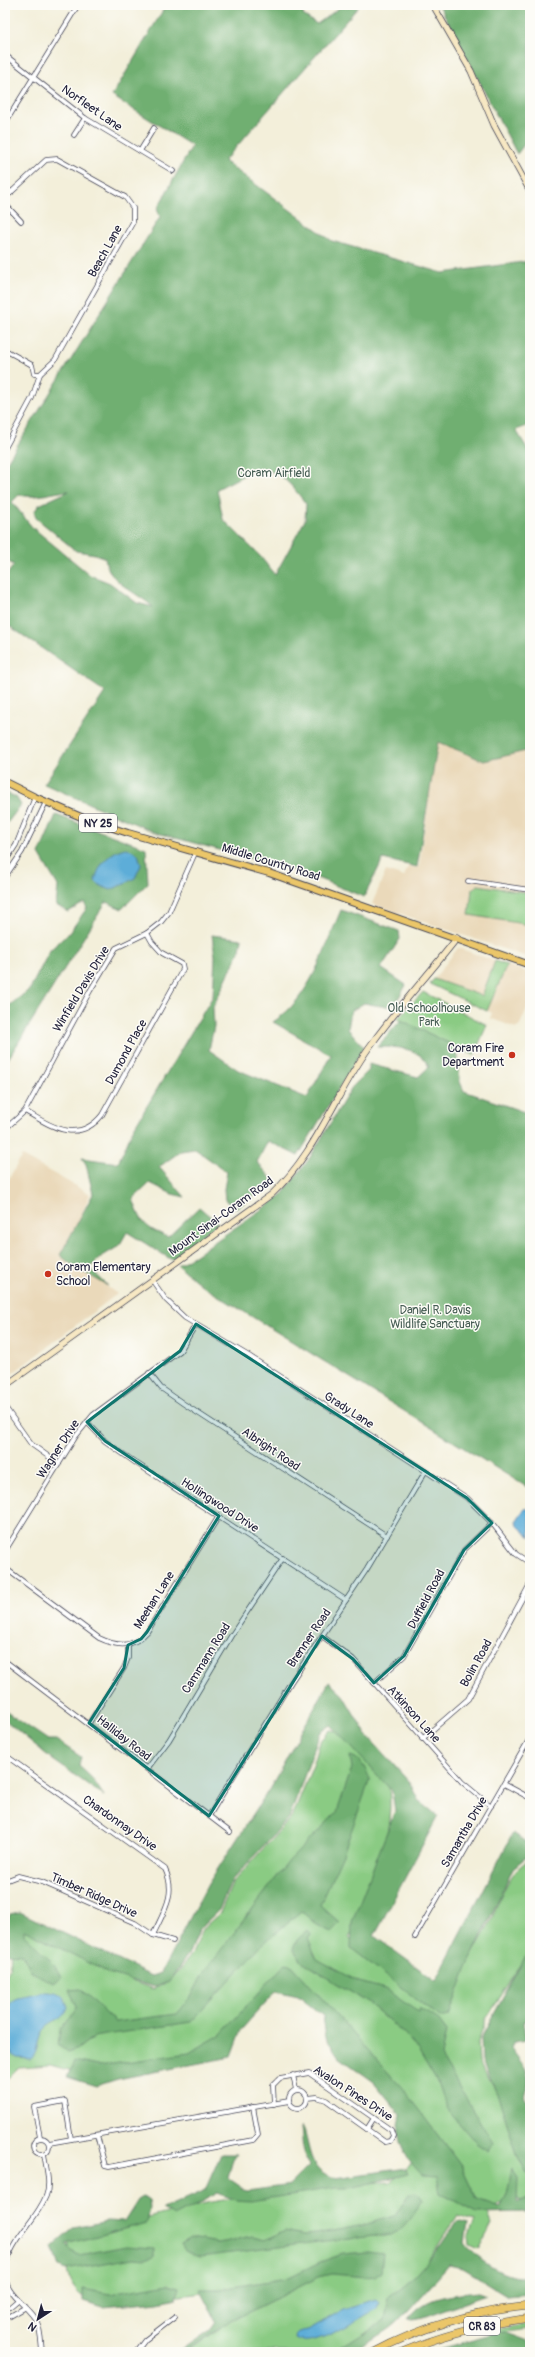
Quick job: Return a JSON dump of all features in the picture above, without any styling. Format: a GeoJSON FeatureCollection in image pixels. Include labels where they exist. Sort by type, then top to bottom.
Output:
{"type":"FeatureCollection","features":[{"type":"Feature","properties":{"kind":"highway","name":"CR 83"},"geometry":{"type":"LineString","coordinates":[[374,2352],[407,2337],[457,2320],[488,2312],[530,2306]]}},
{"type":"Feature","properties":{"kind":"highway","name":"CR 83"},"geometry":{"type":"LineString","coordinates":[[402,2352],[473,2328],[530,2318]]}},
{"type":"Feature","properties":{"kind":"highway"},"geometry":{"type":"LineString","coordinates":[[407,2337],[412,2348]]}},
{"type":"Feature","properties":{"kind":"main road"},"geometry":{"type":"LineString","coordinates":[[433,5],[470,70],[494,125],[530,191]]}},
{"type":"Feature","properties":{"kind":"main road","name":"Middle Country Road"},"geometry":{"type":"LineString","coordinates":[[5,782],[35,798],[128,833],[196,851],[317,888],[530,965]]}},
{"type":"Feature","properties":{"kind":"main road","name":"Mount Sinai-Coram Road"},"geometry":{"type":"LineString","coordinates":[[5,1386],[272,1194],[288,1180],[316,1140],[373,1042],[458,938]]}},
{"type":"Feature","properties":{"kind":"street"},"geometry":{"type":"LineString","coordinates":[[7,120],[35,77],[78,5]]}},
{"type":"Feature","properties":{"kind":"street","name":"Norfleet Lane"},"geometry":{"type":"LineString","coordinates":[[5,55],[35,77],[43,86],[85,118],[173,171]]}},
{"type":"Feature","properties":{"kind":"street"},"geometry":{"type":"LineString","coordinates":[[74,135],[85,118]]}},
{"type":"Feature","properties":{"kind":"street"},"geometry":{"type":"LineString","coordinates":[[140,151],[154,128]]}},
{"type":"Feature","properties":{"kind":"street","name":"Beach Lane"},"geometry":{"type":"LineString","coordinates":[[5,198],[46,160],[57,159],[125,197],[133,208],[133,222],[87,305],[56,360],[40,374]]}},
{"type":"Feature","properties":{"kind":"street"},"geometry":{"type":"LineString","coordinates":[[5,186],[11,193]]}},
{"type":"Feature","properties":{"kind":"street"},"geometry":{"type":"LineString","coordinates":[[5,204],[21,220]]}},
{"type":"Feature","properties":{"kind":"street"},"geometry":{"type":"LineString","coordinates":[[5,350],[32,365],[34,374],[40,374],[32,398],[5,448]]}},
{"type":"Feature","properties":{"kind":"street"},"geometry":{"type":"LineString","coordinates":[[5,862],[16,845],[35,798]]}},
{"type":"Feature","properties":{"kind":"street"},"geometry":{"type":"LineString","coordinates":[[5,877],[22,852],[46,802]]}},
{"type":"Feature","properties":{"kind":"street","name":"Winfield Davis Drive"},"geometry":{"type":"LineString","coordinates":[[5,1129],[25,1111],[90,991],[116,948],[147,933],[161,922],[169,912],[196,851]]}},
{"type":"Feature","properties":{"kind":"street"},"geometry":{"type":"LineString","coordinates":[[468,881],[530,890]]}},
{"type":"Feature","properties":{"kind":"street","name":"Dumond Place"},"geometry":{"type":"LineString","coordinates":[[25,1111],[52,1127],[72,1131],[91,1126],[102,1115],[183,969],[182,964],[155,947],[147,933]]}},
{"type":"Feature","properties":{"kind":"street","name":"Grady Lane"},"geometry":{"type":"LineString","coordinates":[[152,1280],[175,1310],[467,1498],[492,1523],[516,1554],[530,1563]]}},
{"type":"Feature","properties":{"kind":"street","name":"Wagner Drive"},"geometry":{"type":"LineString","coordinates":[[5,1551],[59,1464],[92,1415],[180,1351],[196,1324]]}},
{"type":"Feature","properties":{"kind":"street","name":"Albright Road"},"geometry":{"type":"LineString","coordinates":[[149,1373],[161,1388],[174,1397],[387,1536]]}},
{"type":"Feature","properties":{"kind":"street"},"geometry":{"type":"LineString","coordinates":[[5,1407],[31,1444],[59,1464]]}},
{"type":"Feature","properties":{"kind":"street","name":"Hollingwood Drive"},"geometry":{"type":"LineString","coordinates":[[87,1422],[105,1441],[346,1600]]}},
{"type":"Feature","properties":{"kind":"street","name":"Brenner Road"},"geometry":{"type":"LineString","coordinates":[[209,1816],[322,1636],[387,1536],[425,1472]]}},
{"type":"Feature","properties":{"kind":"street","name":"Meehan Lane"},"geometry":{"type":"LineString","coordinates":[[128,1645],[141,1639],[147,1632],[219,1516]]}},
{"type":"Feature","properties":{"kind":"street","name":"Duffield Road"},"geometry":{"type":"LineString","coordinates":[[374,1683],[404,1656],[464,1550],[492,1523]]}},
{"type":"Feature","properties":{"kind":"street","name":"Cammann Road"},"geometry":{"type":"LineString","coordinates":[[147,1769],[171,1736],[231,1636],[283,1558]]}},
{"type":"Feature","properties":{"kind":"street"},"geometry":{"type":"LineString","coordinates":[[5,1568],[99,1638],[112,1644],[128,1645],[128,1658],[124,1668],[89,1723]]}},
{"type":"Feature","properties":{"kind":"street","name":"Bolin Road"},"geometry":{"type":"LineString","coordinates":[[422,1739],[468,1699],[530,1584]]}},
{"type":"Feature","properties":{"kind":"street","name":"Atkinson Lane"},"geometry":{"type":"LineString","coordinates":[[322,1636],[353,1659],[422,1739],[470,1790],[490,1806]]}},
{"type":"Feature","properties":{"kind":"street","name":"Halliday Road"},"geometry":{"type":"LineString","coordinates":[[5,1661],[89,1723],[230,1832]]}},
{"type":"Feature","properties":{"kind":"street","name":"Samantha Drive"},"geometry":{"type":"LineString","coordinates":[[415,1937],[530,1738]]}},
{"type":"Feature","properties":{"kind":"street","name":"Chardonnay Drive"},"geometry":{"type":"LineString","coordinates":[[5,1755],[165,1869],[171,1882],[168,1901],[153,1935]]}},
{"type":"Feature","properties":{"kind":"street"},"geometry":{"type":"LineString","coordinates":[[504,1784],[530,1798]]}},
{"type":"Feature","properties":{"kind":"street","name":"Timber Ridge Drive"},"geometry":{"type":"LineString","coordinates":[[5,1881],[18,1876],[42,1882],[135,1924],[153,1935],[173,1941]]}},
{"type":"Feature","properties":{"kind":"street","name":"Avalon Pines Drive"},"geometry":{"type":"LineString","coordinates":[[274,2104],[273,2085],[280,2078],[309,2073],[391,2130],[393,2136],[390,2141],[385,2142],[326,2100],[317,2097],[308,2098]]}},
{"type":"Feature","properties":{"kind":"street","name":"Avalon Pines Drive"},"geometry":{"type":"LineString","coordinates":[[293,2075],[296,2090]]}},
{"type":"Feature","properties":{"kind":"street"},"geometry":{"type":"LineString","coordinates":[[296,2090],[305,2092],[308,2098],[306,2105],[299,2109],[292,2106],[289,2101],[292,2093],[296,2090]]}},
{"type":"Feature","properties":{"kind":"street"},"geometry":{"type":"LineString","coordinates":[[40,2138],[34,2107],[65,2101],[71,2139]]}},
{"type":"Feature","properties":{"kind":"street"},"geometry":{"type":"LineString","coordinates":[[49,2143],[289,2101]]}},
{"type":"Feature","properties":{"kind":"street"},"geometry":{"type":"LineString","coordinates":[[97,2135],[104,2166],[109,2167],[253,2140],[258,2134],[253,2107]]}},
{"type":"Feature","properties":{"kind":"street"},"geometry":{"type":"LineString","coordinates":[[367,2129],[374,2118]]}},
{"type":"Feature","properties":{"kind":"street"},"geometry":{"type":"LineString","coordinates":[[40,2138],[44,2138],[49,2143],[48,2151],[44,2154],[38,2154],[33,2148],[35,2140],[40,2138]]}},
{"type":"Feature","properties":{"kind":"street"},"geometry":{"type":"LineString","coordinates":[[42,2352],[37,2322],[26,2307],[9,2289],[5,2281],[5,2272],[14,2243],[46,2196],[48,2179],[44,2154]]}},
{"type":"Feature","properties":{"kind":"street"},"geometry":{"type":"LineString","coordinates":[[5,2310],[18,2300]]}},
{"type":"Feature","properties":{"kind":"street"},"geometry":{"type":"LineString","coordinates":[[5,2319],[26,2307]]}},
{"type":"Feature","properties":{"kind":"street"},"geometry":{"type":"LineString","coordinates":[[136,2352],[145,2340],[176,2317]]}},
{"type":"Feature","properties":{"kind":"highlighted area"},"geometry":{"type":"Polygon","coordinates":[[[196,1324],[467,1498],[492,1523],[464,1550],[404,1656],[374,1683],[353,1659],[322,1636],[209,1816],[89,1723],[124,1668],[128,1645],[141,1639],[147,1632],[219,1516],[105,1441],[87,1422],[180,1351],[196,1324]]]}},
{"type":"Feature","properties":{"kind":"shaded area"},"geometry":{"type":"Polygon","coordinates":[[[437,740],[484,761],[530,750],[530,958],[372,904],[386,871],[404,877],[408,867],[419,868],[437,740]]]}},
{"type":"Feature","properties":{"kind":"shaded area"},"geometry":{"type":"Polygon","coordinates":[[[458,948],[530,973],[530,1001],[519,1027],[516,1028],[490,1018],[492,1013],[430,984],[458,948]]]}},
{"type":"Feature","properties":{"kind":"shaded area","name":"Coram Elementary School"},"geometry":{"type":"Polygon","coordinates":[[[22,1156],[90,1194],[64,1254],[117,1294],[5,1379],[5,1185],[22,1156]]]}},
{"type":"Feature","properties":{"kind":"green space","name":"Coram Airfield"},"geometry":{"type":"Polygon","coordinates":[[[166,5],[304,5],[303,15],[317,24],[343,5],[360,5],[224,161],[332,241],[443,273],[530,261],[530,425],[516,430],[530,453],[530,750],[484,761],[438,742],[417,867],[383,859],[364,897],[307,874],[154,832],[44,784],[105,692],[5,623],[5,577],[14,565],[5,560],[5,465],[160,217],[157,209],[192,146],[112,96],[166,5]],[[256,469],[217,489],[223,519],[260,556],[275,575],[305,520],[306,504],[291,485],[279,475],[265,470],[256,469]],[[69,491],[38,496],[19,495],[12,502],[32,527],[90,575],[110,583],[137,603],[153,607],[117,581],[107,567],[105,558],[95,554],[76,551],[36,518],[34,512],[39,505],[69,491]]]}},
{"type":"Feature","properties":{"kind":"green space"},"geometry":{"type":"Polygon","coordinates":[[[439,5],[530,5],[530,137],[517,154],[439,5]]]}},
{"type":"Feature","properties":{"kind":"green space"},"geometry":{"type":"Polygon","coordinates":[[[5,792],[16,797],[21,805],[5,826],[5,792]]]}},
{"type":"Feature","properties":{"kind":"green space"},"geometry":{"type":"Polygon","coordinates":[[[56,815],[146,848],[148,883],[122,909],[106,902],[5,1064],[5,1009],[30,989],[50,950],[69,933],[87,908],[84,903],[68,912],[56,905],[58,886],[39,854],[56,815]]]}},
{"type":"Feature","properties":{"kind":"green space"},"geometry":{"type":"Polygon","coordinates":[[[478,885],[530,893],[530,925],[469,915],[472,889],[478,885]]]}},
{"type":"Feature","properties":{"kind":"green space"},"geometry":{"type":"Polygon","coordinates":[[[341,910],[399,931],[400,939],[381,968],[406,985],[394,1003],[390,1006],[364,1003],[351,1011],[348,1029],[364,1047],[298,1156],[268,1141],[257,1162],[273,1180],[236,1209],[225,1200],[224,1189],[227,1172],[195,1149],[181,1151],[159,1167],[185,1197],[172,1194],[150,1183],[133,1199],[139,1214],[145,1224],[168,1237],[199,1207],[218,1223],[172,1260],[127,1232],[119,1246],[101,1257],[90,1268],[108,1286],[73,1266],[60,1255],[93,1194],[86,1164],[82,1158],[118,1163],[132,1131],[213,996],[215,956],[212,935],[242,939],[240,950],[213,1007],[214,1026],[209,1050],[238,1070],[307,1098],[331,1055],[273,1022],[286,1012],[307,986],[315,972],[341,910]]]}},
{"type":"Feature","properties":{"kind":"green space"},"geometry":{"type":"Polygon","coordinates":[[[495,961],[507,965],[487,1011],[430,984],[434,979],[482,996],[495,961]]]}},
{"type":"Feature","properties":{"kind":"green space","name":"Old Schoolhouse Park"},"geometry":{"type":"Polygon","coordinates":[[[423,992],[487,1025],[474,1055],[397,1019],[423,992]]]}},
{"type":"Feature","properties":{"kind":"green space","name":"Daniel R. Davis Wildlife Sanctuary"},"geometry":{"type":"Polygon","coordinates":[[[401,1020],[457,1047],[460,1082],[464,1091],[530,1114],[530,1489],[204,1287],[177,1265],[194,1256],[281,1196],[309,1159],[352,1087],[369,1070],[369,1064],[418,1077],[429,1067],[420,1055],[414,1052],[400,1048],[377,1047],[401,1020]]]}},
{"type":"Feature","properties":{"kind":"green space"},"geometry":{"type":"Polygon","coordinates":[[[329,1682],[343,1695],[366,1734],[410,1783],[418,1800],[438,1816],[374,1936],[436,1981],[513,1833],[530,1844],[530,1858],[525,1858],[513,1868],[467,1967],[449,2016],[440,2018],[351,1948],[352,1922],[395,1811],[392,1791],[331,1725],[320,1733],[289,1818],[232,1880],[219,1910],[199,1929],[189,1953],[169,1982],[154,1987],[111,1974],[24,1930],[24,1934],[54,1964],[61,1977],[53,1983],[32,1972],[22,1954],[8,1953],[5,1958],[5,1926],[10,1914],[20,1912],[151,1976],[161,1973],[208,1884],[270,1788],[329,1682]]]}},
{"type":"Feature","properties":{"kind":"green space"},"geometry":{"type":"Polygon","coordinates":[[[5,1711],[48,1740],[56,1740],[81,1757],[79,1766],[92,1778],[104,1796],[53,1760],[5,1720],[5,1711]]]}},
{"type":"Feature","properties":{"kind":"green space"},"geometry":{"type":"Polygon","coordinates":[[[330,1730],[346,1734],[364,1752],[378,1763],[383,1768],[389,1788],[390,1809],[382,1856],[375,1880],[349,1938],[366,1954],[399,1978],[456,1984],[485,1932],[510,1879],[523,1864],[530,1860],[530,1941],[525,1959],[486,2019],[478,2042],[479,2062],[503,2103],[530,2166],[530,2202],[511,2199],[487,2211],[492,2224],[479,2249],[470,2245],[469,2236],[475,2220],[457,2215],[391,2318],[340,2352],[187,2352],[220,2328],[218,2308],[204,2293],[113,2303],[100,2303],[86,2299],[74,2288],[69,2279],[67,2258],[70,2239],[205,2203],[317,2185],[390,2182],[415,2160],[413,2119],[285,1970],[227,2038],[190,2057],[87,2075],[51,2065],[19,2067],[5,2081],[5,1977],[9,1969],[15,1936],[22,1923],[94,1959],[134,1982],[153,1989],[169,1982],[192,1954],[202,1929],[220,1913],[233,1882],[292,1817],[314,1763],[320,1742],[330,1730]]]}},
{"type":"Feature","properties":{"kind":"green space"},"geometry":{"type":"Polygon","coordinates":[[[350,1756],[354,1757],[360,1762],[365,1768],[370,1779],[343,1854],[320,1905],[340,1923],[331,1932],[317,1925],[301,1911],[263,1944],[191,2022],[93,2037],[79,2048],[67,2052],[58,2045],[60,2030],[77,2007],[69,1990],[81,1989],[115,2022],[177,2014],[191,1997],[204,1972],[289,1861],[337,1812],[352,1768],[350,1756]]]}},
{"type":"Feature","properties":{"kind":"green space"},"geometry":{"type":"Polygon","coordinates":[[[308,1930],[311,1935],[308,1939],[317,1959],[359,1982],[385,1989],[418,2012],[419,2008],[439,2021],[446,2031],[441,2057],[493,2143],[488,2151],[476,2143],[446,2108],[437,2082],[418,2050],[404,2033],[367,2002],[302,1962],[293,1949],[297,1940],[308,1930]]]}},
{"type":"Feature","properties":{"kind":"green space"},"geometry":{"type":"Polygon","coordinates":[[[530,1948],[530,2018],[523,2021],[526,2040],[514,2042],[511,2048],[526,2071],[528,2077],[527,2089],[524,2097],[530,2104],[530,2179],[518,2157],[498,2096],[482,2061],[481,2038],[530,1948]]]}},
{"type":"Feature","properties":{"kind":"green space"},"geometry":{"type":"Polygon","coordinates":[[[286,1963],[291,1964],[403,2089],[461,2166],[477,2200],[500,2208],[507,2195],[512,2169],[518,2178],[517,2203],[530,2197],[530,2212],[477,2213],[440,2193],[437,2176],[422,2175],[410,2161],[402,2148],[399,2133],[401,2115],[374,2082],[339,2057],[326,2038],[323,2016],[298,1996],[276,1991],[241,2030],[231,2057],[118,2079],[96,2086],[67,2077],[74,2061],[98,2066],[189,2053],[220,2035],[286,1963]]]}},
{"type":"Feature","properties":{"kind":"green space"},"geometry":{"type":"Polygon","coordinates":[[[301,2127],[304,2130],[315,2165],[320,2170],[334,2178],[406,2168],[408,2174],[351,2188],[336,2188],[251,2201],[235,2200],[218,2193],[174,2216],[162,2209],[205,2190],[221,2154],[237,2154],[233,2159],[228,2178],[247,2191],[290,2185],[309,2166],[303,2152],[301,2127]]]}},
{"type":"Feature","properties":{"kind":"green space"},"geometry":{"type":"Polygon","coordinates":[[[416,2192],[424,2199],[409,2220],[390,2235],[374,2235],[200,2257],[185,2251],[181,2244],[191,2238],[218,2243],[253,2237],[265,2240],[285,2231],[304,2235],[364,2225],[394,2216],[409,2193],[416,2192]]]}},
{"type":"Feature","properties":{"kind":"green space"},"geometry":{"type":"Polygon","coordinates":[[[143,2197],[149,2201],[150,2209],[147,2223],[66,2244],[69,2250],[79,2255],[126,2246],[154,2248],[154,2256],[146,2259],[133,2258],[66,2270],[60,2267],[53,2246],[74,2228],[108,2221],[124,2222],[138,2200],[143,2197]]]}},
{"type":"Feature","properties":{"kind":"green space"},"geometry":{"type":"Polygon","coordinates":[[[457,2220],[468,2223],[465,2243],[485,2263],[503,2273],[512,2276],[530,2276],[530,2294],[508,2296],[462,2268],[449,2265],[408,2312],[390,2328],[353,2352],[334,2352],[384,2321],[388,2297],[409,2281],[427,2262],[457,2220]]]}},
{"type":"Feature","properties":{"kind":"green space"},"geometry":{"type":"Polygon","coordinates":[[[367,2252],[383,2254],[381,2271],[375,2276],[367,2277],[332,2274],[319,2277],[225,2324],[185,2352],[179,2352],[209,2331],[216,2321],[199,2289],[220,2289],[287,2278],[320,2262],[343,2254],[367,2252]]]}},
{"type":"Feature","properties":{"kind":"green space"},"geometry":{"type":"Polygon","coordinates":[[[168,2284],[180,2287],[177,2298],[159,2302],[102,2307],[83,2301],[83,2289],[110,2294],[168,2284]]]}},
{"type":"Feature","properties":{"kind":"green space"},"geometry":{"type":"Polygon","coordinates":[[[479,2292],[487,2295],[423,2318],[412,2320],[409,2318],[416,2310],[432,2300],[450,2295],[479,2292]]]}},
{"type":"Feature","properties":{"kind":"green space"},"geometry":{"type":"Polygon","coordinates":[[[530,2324],[530,2329],[496,2333],[490,2330],[530,2324]]]}},
{"type":"Feature","properties":{"kind":"green space"},"geometry":{"type":"Polygon","coordinates":[[[503,2332],[530,2342],[530,2352],[428,2352],[503,2332]]]}},
{"type":"Feature","properties":{"kind":"water"},"geometry":{"type":"Polygon","coordinates":[[[127,848],[138,854],[141,865],[135,878],[111,890],[101,886],[95,881],[102,864],[111,855],[121,849],[127,848]]]}},
{"type":"Feature","properties":{"kind":"water"},"geometry":{"type":"Polygon","coordinates":[[[525,1508],[530,1510],[530,1537],[517,1525],[516,1521],[525,1508]]]}},
{"type":"Feature","properties":{"kind":"water"},"geometry":{"type":"Polygon","coordinates":[[[45,1991],[60,1994],[65,1999],[68,2007],[66,2012],[43,2030],[39,2037],[36,2052],[31,2059],[17,2058],[5,2048],[5,2028],[9,2005],[18,1998],[45,1991]]]}},
{"type":"Feature","properties":{"kind":"water"},"geometry":{"type":"Polygon","coordinates":[[[376,2299],[379,2302],[377,2309],[336,2332],[313,2340],[303,2341],[295,2339],[296,2334],[310,2329],[344,2309],[376,2299]]]}},
{"type":"Feature","properties":{"kind":"place","name":"Coram Fire Department"},"geometry":{"type":"Point","coordinates":[512,1055]}},
{"type":"Feature","properties":{"kind":"place","name":"Coram Elementary School"},"geometry":{"type":"Point","coordinates":[48,1274]}}]}
